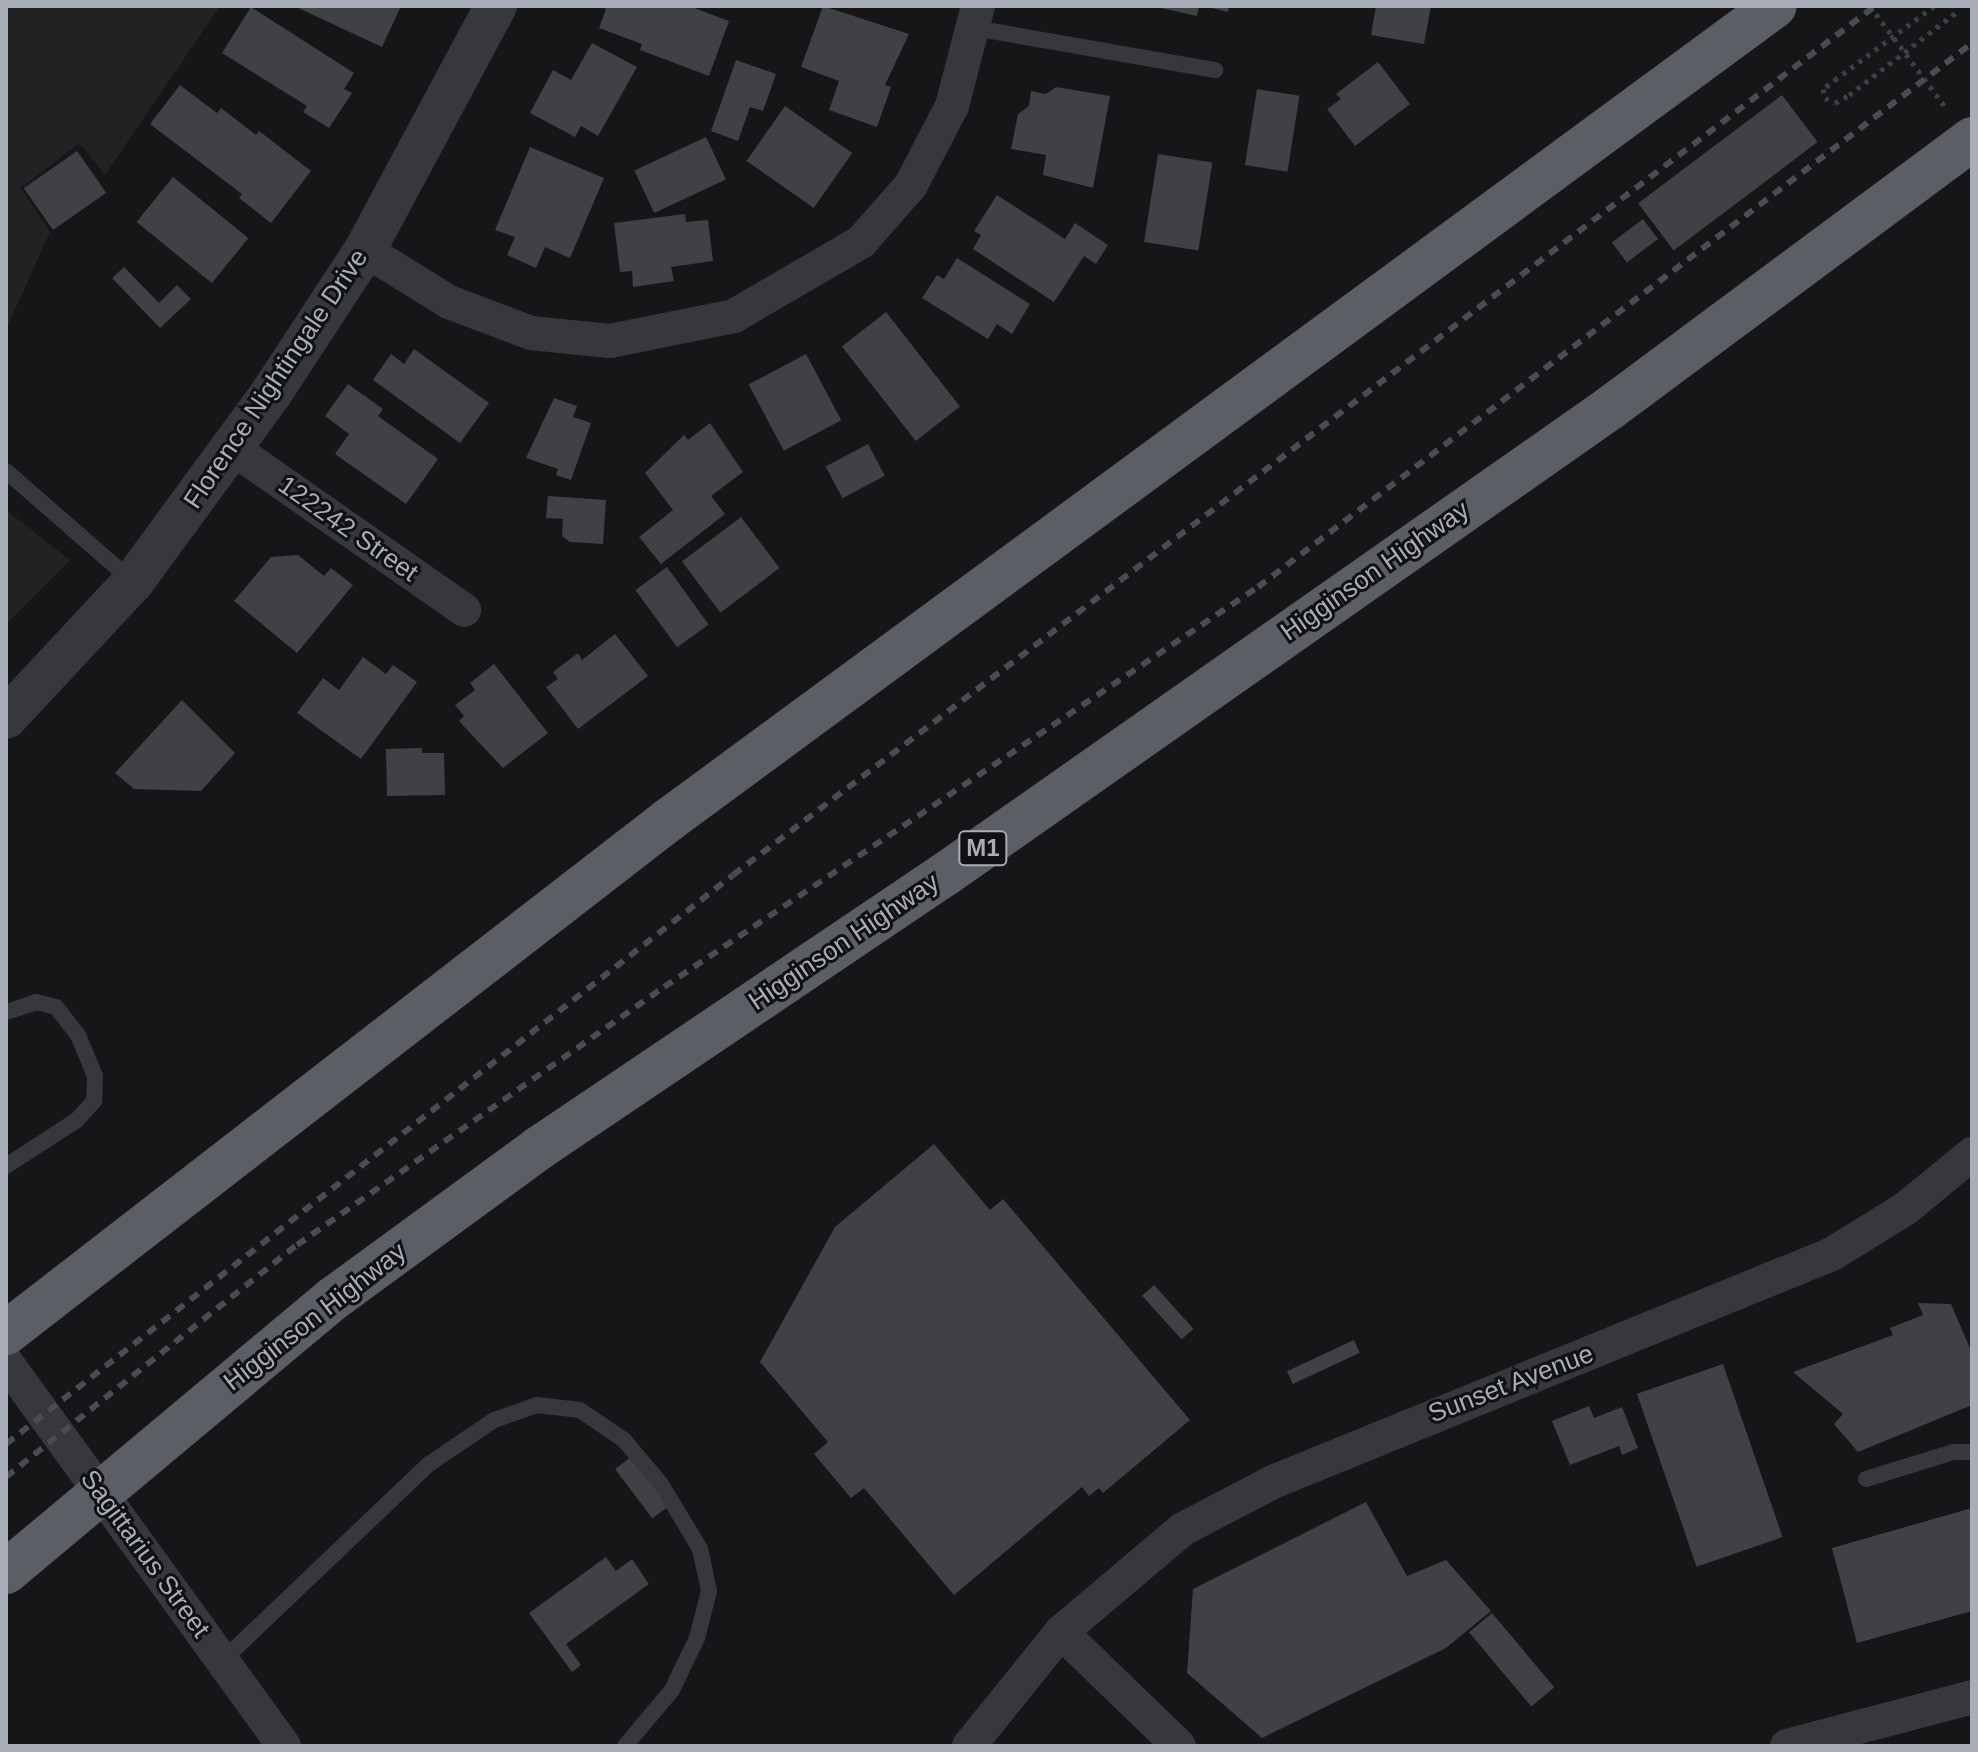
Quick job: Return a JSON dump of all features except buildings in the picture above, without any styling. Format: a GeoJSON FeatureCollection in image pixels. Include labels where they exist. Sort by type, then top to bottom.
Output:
{"type":"FeatureCollection","features":[{"type":"Feature","properties":{"kind":"highway"},"geometry":{"type":"LineString","coordinates":[[6,1333],[667,821],[1775,6]]}},
{"type":"Feature","properties":{"kind":"highway","name":"Higginson Highway"},"geometry":{"type":"LineString","coordinates":[[6,1572],[334,1298],[539,1148],[944,875],[1610,408],[1882,206],[1963,129]]}},
{"type":"Feature","properties":{"kind":"highway"},"geometry":{"type":"LineString","coordinates":[[1882,206],[1972,163]]}},
{"type":"Feature","properties":{"kind":"street","name":"Florence Nightingale Drive"},"geometry":{"type":"LineString","coordinates":[[6,718],[133,582],[232,448],[365,250],[496,6]]}},
{"type":"Feature","properties":{"kind":"street"},"geometry":{"type":"LineString","coordinates":[[365,250],[449,302],[531,333],[610,341],[734,316],[861,242],[911,185],[952,106],[976,17]]}},
{"type":"Feature","properties":{"kind":"street","name":"122242 Street"},"geometry":{"type":"LineString","coordinates":[[232,448],[464,610]]}},
{"type":"Feature","properties":{"kind":"street","name":"Sunset Avenue"},"geometry":{"type":"LineString","coordinates":[[969,1746],[1061,1632],[1183,1529],[1273,1482],[1832,1254],[1905,1209],[1972,1154]]}},
{"type":"Feature","properties":{"kind":"street","name":"Sagittarius Street"},"geometry":{"type":"LineString","coordinates":[[6,1362],[284,1746]]}},
{"type":"Feature","properties":{"kind":"street"},"geometry":{"type":"LineString","coordinates":[[1061,1632],[1179,1746]]}},
{"type":"Feature","properties":{"kind":"street"},"geometry":{"type":"LineString","coordinates":[[1787,1746],[1972,1697]]}},
{"type":"Feature","properties":{"kind":"lane"},"geometry":{"type":"LineString","coordinates":[[976,17],[1215,70]]}},
{"type":"Feature","properties":{"kind":"lane"},"geometry":{"type":"LineString","coordinates":[[6,471],[133,582]]}},
{"type":"Feature","properties":{"kind":"lane"},"geometry":{"type":"LineString","coordinates":[[6,1012],[36,1002],[56,1007],[78,1035],[95,1076],[94,1101],[77,1120],[6,1166]]}},
{"type":"Feature","properties":{"kind":"lane"},"geometry":{"type":"LineString","coordinates":[[222,1661],[429,1464],[494,1420],[537,1405],[580,1410],[624,1440],[661,1484],[700,1549],[709,1591],[697,1638],[672,1690],[625,1746]]}},
{"type":"Feature","properties":{"kind":"lane"},"geometry":{"type":"LineString","coordinates":[[1866,1479],[1953,1452],[1972,1452]]}},
{"type":"Feature","properties":{"kind":"path"},"geometry":{"type":"LineString","coordinates":[[1870,6],[1963,129]]}},
{"type":"Feature","properties":{"kind":"path"},"geometry":{"type":"LineString","coordinates":[[1934,6],[1823,89],[1825,98],[1835,103],[1849,95],[1958,11]]}},
{"type":"Feature","properties":{"kind":"shaded area"},"geometry":{"type":"Polygon","coordinates":[[[6,6],[220,6],[105,175],[79,143],[21,188],[50,232],[6,330],[6,6]]]}},
{"type":"Feature","properties":{"kind":"shaded area"},"geometry":{"type":"Polygon","coordinates":[[[6,510],[70,560],[6,624],[6,510]]]}},
{"type":"Feature","properties":{"kind":"railway"},"geometry":{"type":"LineString","coordinates":[[6,1444],[733,875],[1875,6]]}},
{"type":"Feature","properties":{"kind":"railway"},"geometry":{"type":"LineString","coordinates":[[6,1477],[297,1245],[664,987],[1258,587],[1972,43]]}}]}
